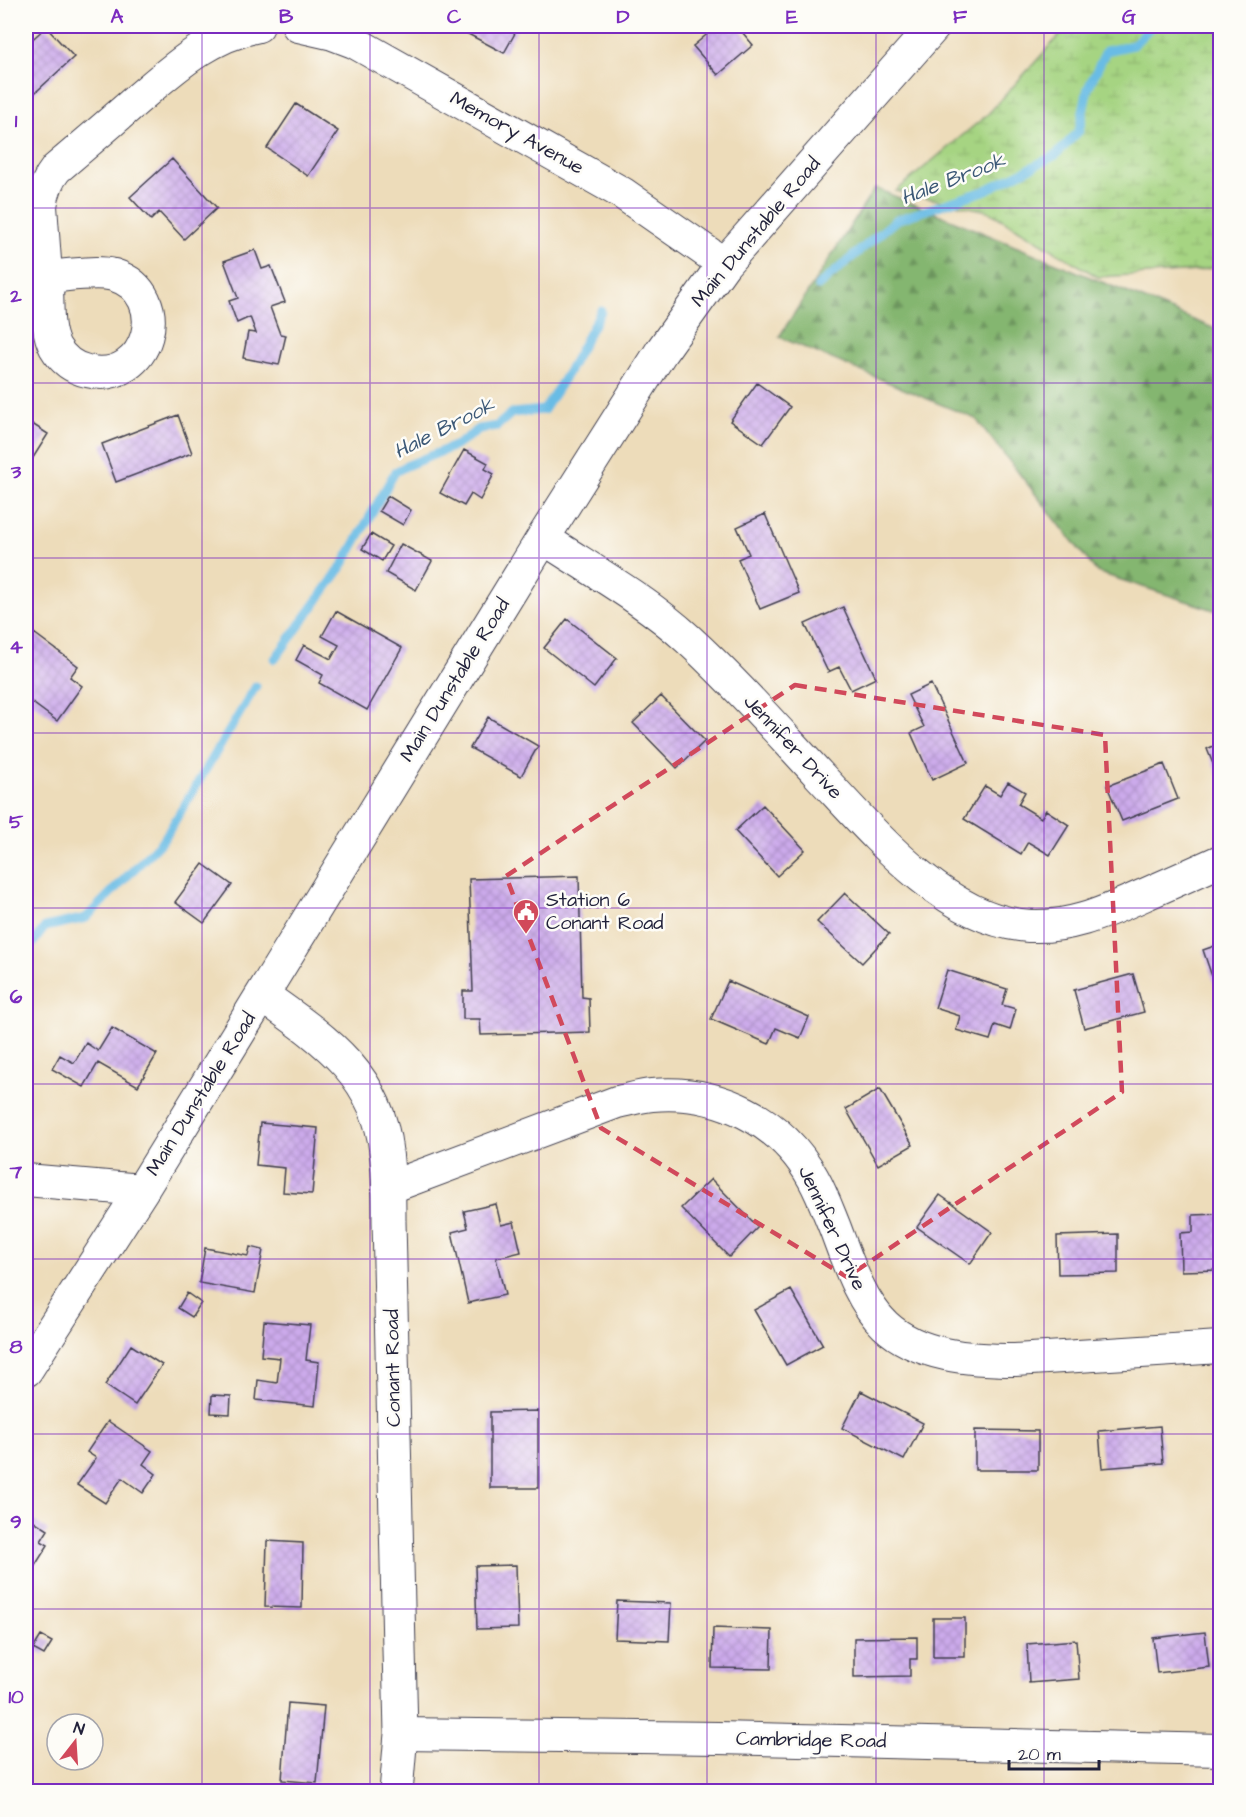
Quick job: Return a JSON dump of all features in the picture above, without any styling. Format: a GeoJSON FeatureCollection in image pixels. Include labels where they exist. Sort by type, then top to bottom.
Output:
{"type":"FeatureCollection","features":[{"type":"Feature","properties":{"kind":"main road","name":"Main Dunstable Road"},"geometry":{"type":"LineString","coordinates":[[26,1370],[142,1190],[543,538],[661,352],[724,264],[934,26]]}},
{"type":"Feature","properties":{"kind":"main road","name":"Conant Road"},"geometry":{"type":"LineString","coordinates":[[262,995],[318,1034],[343,1058],[362,1083],[378,1116],[386,1150],[401,1734],[396,1791]]}},
{"type":"Feature","properties":{"kind":"street"},"geometry":{"type":"LineString","coordinates":[[46,277],[41,206],[42,195],[50,176],[184,59],[219,37],[258,26]]}},
{"type":"Feature","properties":{"kind":"street","name":"Memory Avenue"},"geometry":{"type":"LineString","coordinates":[[298,26],[333,34],[364,48],[622,193],[724,264]]}},
{"type":"Feature","properties":{"kind":"street","name":"Jennifer Drive"},"geometry":{"type":"LineString","coordinates":[[543,538],[651,609],[686,636],[864,822],[923,879],[955,902],[989,918],[1020,925],[1053,925],[1082,920],[1221,861]]}},
{"type":"Feature","properties":{"kind":"street","name":"Jennifer Drive"},"geometry":{"type":"LineString","coordinates":[[388,1188],[617,1102],[652,1095],[691,1095],[724,1102],[753,1116],[775,1130],[793,1150],[812,1176],[864,1298],[885,1325],[909,1341],[943,1353],[981,1360],[1015,1360],[1221,1347]]}},
{"type":"Feature","properties":{"kind":"street"},"geometry":{"type":"LineString","coordinates":[[26,1180],[142,1190]]}},
{"type":"Feature","properties":{"kind":"street","name":"Cambridge Road"},"geometry":{"type":"LineString","coordinates":[[401,1734],[730,1738],[1221,1750]]}},
{"type":"Feature","properties":{"kind":"highlighted area"},"geometry":{"type":"Polygon","coordinates":[[[795,685],[1105,735],[1122,1092],[847,1277],[601,1128],[506,876],[795,685]]]}},
{"type":"Feature","properties":{"kind":"green space"},"geometry":{"type":"Polygon","coordinates":[[[1068,26],[1220,26],[1220,266],[1198,271],[1098,277],[988,211],[896,191],[988,114],[1068,26]]]}},
{"type":"Feature","properties":{"kind":"green space"},"geometry":{"type":"Polygon","coordinates":[[[875,188],[1220,331],[1220,612],[1097,572],[976,419],[779,337],[875,188]]]}},
{"type":"Feature","properties":{"kind":"building"},"geometry":{"type":"Polygon","coordinates":[[[453,26],[519,26],[504,53],[453,26]]]}},
{"type":"Feature","properties":{"kind":"building"},"geometry":{"type":"Polygon","coordinates":[[[717,26],[737,26],[753,45],[718,75],[693,46],[717,26]]]}},
{"type":"Feature","properties":{"kind":"building"},"geometry":{"type":"Polygon","coordinates":[[[46,27],[74,57],[26,101],[26,45],[46,27]]]}},
{"type":"Feature","properties":{"kind":"building"},"geometry":{"type":"Polygon","coordinates":[[[296,104],[338,131],[308,176],[267,148],[296,104]]]}},
{"type":"Feature","properties":{"kind":"building"},"geometry":{"type":"Polygon","coordinates":[[[172,159],[217,208],[184,239],[159,212],[151,220],[130,197],[172,159]]]}},
{"type":"Feature","properties":{"kind":"building"},"geometry":{"type":"Polygon","coordinates":[[[255,250],[262,269],[271,266],[285,302],[270,307],[280,334],[286,335],[279,365],[243,358],[248,332],[256,333],[250,317],[237,323],[229,301],[238,298],[224,261],[255,250]]]}},
{"type":"Feature","properties":{"kind":"building"},"geometry":{"type":"Polygon","coordinates":[[[757,383],[790,407],[763,444],[730,421],[757,383]]]}},
{"type":"Feature","properties":{"kind":"building"},"geometry":{"type":"Polygon","coordinates":[[[178,415],[192,453],[116,482],[102,444],[178,415]]]}},
{"type":"Feature","properties":{"kind":"building"},"geometry":{"type":"Polygon","coordinates":[[[26,420],[48,434],[31,461],[26,458],[26,420]]]}},
{"type":"Feature","properties":{"kind":"building"},"geometry":{"type":"Polygon","coordinates":[[[464,450],[488,463],[485,469],[494,474],[480,500],[471,494],[464,506],[440,493],[464,450]]]}},
{"type":"Feature","properties":{"kind":"building"},"geometry":{"type":"Polygon","coordinates":[[[388,496],[411,510],[403,525],[379,511],[388,496]]]}},
{"type":"Feature","properties":{"kind":"building"},"geometry":{"type":"Polygon","coordinates":[[[765,514],[799,593],[760,609],[738,559],[749,554],[737,527],[765,514]]]}},
{"type":"Feature","properties":{"kind":"building"},"geometry":{"type":"Polygon","coordinates":[[[371,534],[391,546],[382,561],[362,549],[371,534]]]}},
{"type":"Feature","properties":{"kind":"building"},"geometry":{"type":"Polygon","coordinates":[[[401,544],[432,561],[416,590],[386,573],[401,544]]]}},
{"type":"Feature","properties":{"kind":"building"},"geometry":{"type":"Polygon","coordinates":[[[843,607],[876,678],[851,690],[839,667],[828,672],[805,624],[843,607]]]}},
{"type":"Feature","properties":{"kind":"building"},"geometry":{"type":"Polygon","coordinates":[[[336,611],[402,648],[367,710],[319,683],[323,675],[296,660],[304,645],[331,659],[339,645],[322,636],[336,611]]]}},
{"type":"Feature","properties":{"kind":"building"},"geometry":{"type":"Polygon","coordinates":[[[567,619],[617,658],[594,688],[544,648],[567,619]]]}},
{"type":"Feature","properties":{"kind":"building"},"geometry":{"type":"Polygon","coordinates":[[[34,633],[78,666],[70,677],[82,686],[57,721],[26,698],[26,645],[34,633]]]}},
{"type":"Feature","properties":{"kind":"building"},"geometry":{"type":"Polygon","coordinates":[[[931,684],[968,763],[932,780],[911,733],[924,727],[908,695],[931,684]]]}},
{"type":"Feature","properties":{"kind":"building"},"geometry":{"type":"Polygon","coordinates":[[[661,696],[705,741],[677,768],[633,723],[661,696]]]}},
{"type":"Feature","properties":{"kind":"building"},"geometry":{"type":"Polygon","coordinates":[[[488,717],[538,746],[521,776],[470,748],[488,717]]]}},
{"type":"Feature","properties":{"kind":"building"},"geometry":{"type":"Polygon","coordinates":[[[1220,743],[1220,781],[1207,749],[1220,743]]]}},
{"type":"Feature","properties":{"kind":"building"},"geometry":{"type":"Polygon","coordinates":[[[1164,764],[1178,799],[1122,821],[1107,786],[1164,764]]]}},
{"type":"Feature","properties":{"kind":"building"},"geometry":{"type":"Polygon","coordinates":[[[1008,782],[1025,792],[1018,804],[1041,818],[1046,810],[1069,825],[1050,855],[1028,842],[1021,854],[964,819],[985,786],[1000,795],[1008,782]]]}},
{"type":"Feature","properties":{"kind":"building"},"geometry":{"type":"Polygon","coordinates":[[[763,805],[805,850],[777,876],[735,831],[763,805]]]}},
{"type":"Feature","properties":{"kind":"building"},"geometry":{"type":"Polygon","coordinates":[[[203,864],[232,885],[204,923],[175,902],[203,864]]]}},
{"type":"Feature","properties":{"kind":"building","name":"Station 6 Conant Road"},"geometry":{"type":"Polygon","coordinates":[[[579,876],[582,997],[589,998],[590,1032],[481,1035],[480,1019],[463,1019],[463,991],[473,991],[469,879],[579,876]]]}},
{"type":"Feature","properties":{"kind":"building"},"geometry":{"type":"Polygon","coordinates":[[[845,893],[889,934],[862,963],[817,922],[845,893]]]}},
{"type":"Feature","properties":{"kind":"building"},"geometry":{"type":"Polygon","coordinates":[[[1220,944],[1220,990],[1217,991],[1203,950],[1220,944]]]}},
{"type":"Feature","properties":{"kind":"building"},"geometry":{"type":"Polygon","coordinates":[[[947,970],[1007,989],[1002,1005],[1016,1009],[1010,1030],[995,1025],[990,1040],[956,1030],[960,1016],[935,1008],[947,970]]]}},
{"type":"Feature","properties":{"kind":"building"},"geometry":{"type":"Polygon","coordinates":[[[1133,974],[1144,1012],[1084,1028],[1074,990],[1133,974]]]}},
{"type":"Feature","properties":{"kind":"building"},"geometry":{"type":"Polygon","coordinates":[[[728,981],[809,1017],[800,1038],[776,1028],[769,1044],[711,1019],[728,981]]]}},
{"type":"Feature","properties":{"kind":"building"},"geometry":{"type":"Polygon","coordinates":[[[112,1028],[157,1054],[138,1086],[98,1063],[84,1087],[52,1069],[60,1055],[74,1063],[86,1043],[98,1051],[112,1028]]]}},
{"type":"Feature","properties":{"kind":"building"},"geometry":{"type":"Polygon","coordinates":[[[880,1089],[913,1145],[878,1165],[846,1109],[880,1089]]]}},
{"type":"Feature","properties":{"kind":"building"},"geometry":{"type":"Polygon","coordinates":[[[260,1123],[318,1128],[312,1194],[283,1192],[285,1168],[256,1165],[260,1123]]]}},
{"type":"Feature","properties":{"kind":"building"},"geometry":{"type":"Polygon","coordinates":[[[711,1179],[758,1227],[729,1257],[681,1208],[711,1179]]]}},
{"type":"Feature","properties":{"kind":"building"},"geometry":{"type":"Polygon","coordinates":[[[940,1195],[992,1232],[970,1264],[917,1227],[940,1195]]]}},
{"type":"Feature","properties":{"kind":"building"},"geometry":{"type":"Polygon","coordinates":[[[496,1204],[501,1225],[514,1222],[521,1252],[496,1258],[505,1295],[468,1303],[452,1232],[468,1228],[464,1211],[496,1204]]]}},
{"type":"Feature","properties":{"kind":"building"},"geometry":{"type":"Polygon","coordinates":[[[1220,1214],[1220,1270],[1181,1271],[1180,1233],[1193,1232],[1193,1215],[1220,1214]]]}},
{"type":"Feature","properties":{"kind":"building"},"geometry":{"type":"Polygon","coordinates":[[[1118,1234],[1118,1273],[1058,1274],[1057,1236],[1118,1234]]]}},
{"type":"Feature","properties":{"kind":"building"},"geometry":{"type":"Polygon","coordinates":[[[250,1247],[263,1250],[255,1293],[199,1283],[205,1248],[248,1256],[250,1247]]]}},
{"type":"Feature","properties":{"kind":"building"},"geometry":{"type":"Polygon","coordinates":[[[791,1290],[823,1345],[786,1365],[754,1310],[791,1290]]]}},
{"type":"Feature","properties":{"kind":"building"},"geometry":{"type":"Polygon","coordinates":[[[187,1293],[201,1303],[192,1317],[178,1308],[187,1293]]]}},
{"type":"Feature","properties":{"kind":"building"},"geometry":{"type":"Polygon","coordinates":[[[264,1321],[310,1325],[306,1360],[319,1362],[315,1406],[256,1400],[258,1380],[277,1383],[280,1358],[261,1356],[264,1321]]]}},
{"type":"Feature","properties":{"kind":"building"},"geometry":{"type":"Polygon","coordinates":[[[131,1345],[162,1365],[135,1405],[105,1385],[131,1345]]]}},
{"type":"Feature","properties":{"kind":"building"},"geometry":{"type":"Polygon","coordinates":[[[861,1391],[923,1423],[904,1460],[842,1428],[861,1391]]]}},
{"type":"Feature","properties":{"kind":"building"},"geometry":{"type":"Polygon","coordinates":[[[212,1395],[231,1396],[230,1414],[211,1413],[212,1395]]]}},
{"type":"Feature","properties":{"kind":"building"},"geometry":{"type":"Polygon","coordinates":[[[538,1411],[538,1488],[490,1488],[490,1412],[538,1411]]]}},
{"type":"Feature","properties":{"kind":"building"},"geometry":{"type":"Polygon","coordinates":[[[108,1421],[152,1451],[143,1464],[156,1474],[143,1493],[122,1478],[105,1503],[77,1485],[96,1458],[87,1452],[108,1421]]]}},
{"type":"Feature","properties":{"kind":"building"},"geometry":{"type":"Polygon","coordinates":[[[1160,1426],[1163,1463],[1102,1468],[1099,1431],[1160,1426]]]}},
{"type":"Feature","properties":{"kind":"building"},"geometry":{"type":"Polygon","coordinates":[[[975,1430],[1038,1431],[1038,1470],[975,1470],[975,1430]]]}},
{"type":"Feature","properties":{"kind":"building"},"geometry":{"type":"Polygon","coordinates":[[[28,1517],[48,1530],[41,1541],[48,1545],[26,1580],[26,1521],[28,1517]]]}},
{"type":"Feature","properties":{"kind":"building"},"geometry":{"type":"Polygon","coordinates":[[[267,1541],[303,1543],[302,1608],[265,1607],[267,1541]]]}},
{"type":"Feature","properties":{"kind":"building"},"geometry":{"type":"Polygon","coordinates":[[[516,1565],[518,1628],[477,1629],[475,1566],[516,1565]]]}},
{"type":"Feature","properties":{"kind":"building"},"geometry":{"type":"Polygon","coordinates":[[[617,1601],[671,1603],[669,1641],[615,1639],[617,1601]]]}},
{"type":"Feature","properties":{"kind":"building"},"geometry":{"type":"Polygon","coordinates":[[[933,1618],[965,1618],[965,1657],[933,1657],[933,1618]]]}},
{"type":"Feature","properties":{"kind":"building"},"geometry":{"type":"Polygon","coordinates":[[[713,1628],[772,1630],[771,1669],[712,1668],[713,1628]]]}},
{"type":"Feature","properties":{"kind":"building"},"geometry":{"type":"Polygon","coordinates":[[[1205,1632],[1209,1667],[1157,1673],[1153,1638],[1205,1632]]]}},
{"type":"Feature","properties":{"kind":"building"},"geometry":{"type":"Polygon","coordinates":[[[41,1636],[52,1642],[44,1655],[33,1649],[41,1636]]]}},
{"type":"Feature","properties":{"kind":"building"},"geometry":{"type":"Polygon","coordinates":[[[917,1637],[917,1659],[910,1659],[910,1676],[854,1677],[854,1638],[917,1637]]]}},
{"type":"Feature","properties":{"kind":"building"},"geometry":{"type":"Polygon","coordinates":[[[1076,1640],[1079,1679],[1029,1683],[1027,1644],[1076,1640]]]}},
{"type":"Feature","properties":{"kind":"building"},"geometry":{"type":"Polygon","coordinates":[[[288,1703],[324,1706],[317,1783],[282,1780],[288,1703]]]}},
{"type":"Feature","properties":{"kind":"waterway","name":"Hale Brook"},"geometry":{"type":"LineString","coordinates":[[818,286],[896,220],[984,191],[1056,155],[1079,131],[1088,88],[1106,51],[1133,45],[1152,26]]}},
{"type":"Feature","properties":{"kind":"waterway","name":"Hale Brook"},"geometry":{"type":"LineString","coordinates":[[275,659],[341,568],[395,472],[457,445],[479,429],[497,426],[512,413],[544,410],[567,374],[601,311]]}},
{"type":"Feature","properties":{"kind":"waterway","name":"Hale Brook"},"geometry":{"type":"LineString","coordinates":[[26,952],[45,927],[86,918],[164,839],[256,686]]}},
{"type":"Feature","properties":{"kind":"place","name":"Station 6 Conant Road"},"geometry":{"type":"Point","coordinates":[526,935]}}]}
